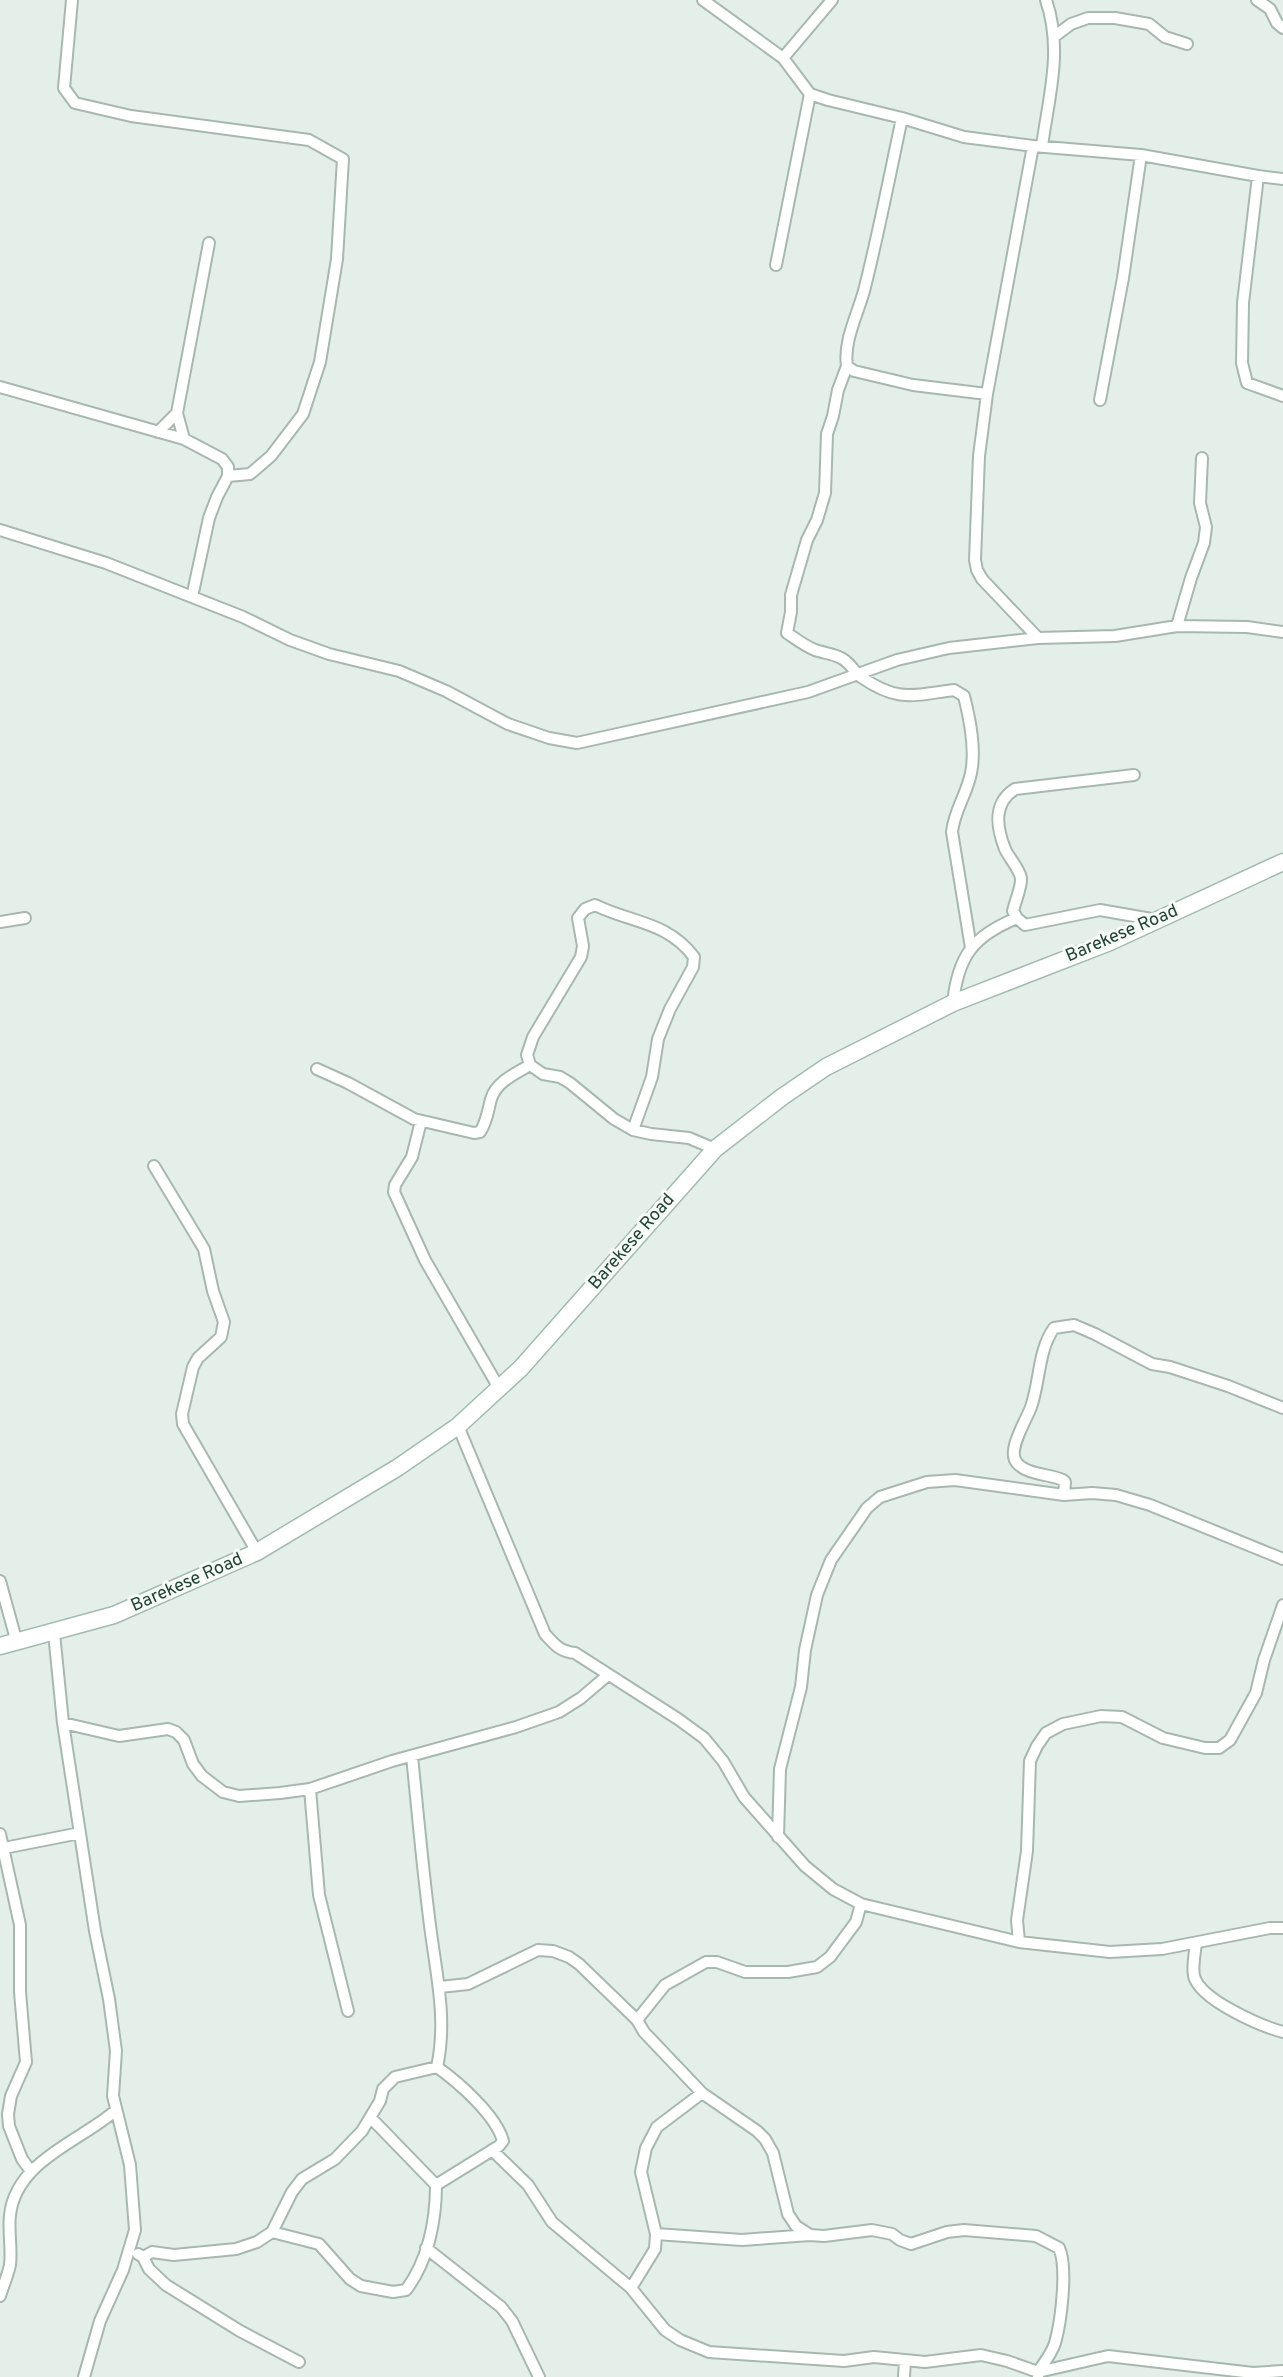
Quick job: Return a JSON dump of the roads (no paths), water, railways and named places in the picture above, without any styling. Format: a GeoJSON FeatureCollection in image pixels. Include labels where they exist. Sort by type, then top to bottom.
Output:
{"type":"FeatureCollection","features":[{"type":"Feature","properties":{"kind":"main road","name":"Barekese Road"},"geometry":{"type":"LineString","coordinates":[[0,1646],[114,1615],[257,1552],[397,1468],[458,1426],[521,1368],[715,1149],[742,1126],[826,1067],[953,1003],[1110,942],[1283,862]]}},
{"type":"Feature","properties":{"kind":"street"},"geometry":{"type":"LineString","coordinates":[[72,0],[64,88],[75,103],[131,116],[309,140],[344,159],[337,259],[320,362],[303,414],[271,456],[250,474],[228,476]]}},
{"type":"Feature","properties":{"kind":"street"},"geometry":{"type":"LineString","coordinates":[[703,0],[783,58],[810,94],[964,136],[1037,146],[1141,155],[1283,178]]}},
{"type":"Feature","properties":{"kind":"street"},"geometry":{"type":"LineString","coordinates":[[783,58],[832,0]]}},
{"type":"Feature","properties":{"kind":"street"},"geometry":{"type":"LineString","coordinates":[[1038,638],[982,579],[975,560],[979,456],[986,394],[1054,61],[1055,36],[1046,0]]}},
{"type":"Feature","properties":{"kind":"street"},"geometry":{"type":"LineString","coordinates":[[1257,0],[1273,5],[1277,23],[1283,28]]}},
{"type":"Feature","properties":{"kind":"street"},"geometry":{"type":"LineString","coordinates":[[1055,36],[1071,24],[1088,18],[1115,18],[1149,24],[1165,37],[1186,44]]}},
{"type":"Feature","properties":{"kind":"street"},"geometry":{"type":"LineString","coordinates":[[776,265],[810,94]]}},
{"type":"Feature","properties":{"kind":"street"},"geometry":{"type":"LineString","coordinates":[[902,118],[864,290],[849,340],[847,366],[827,434],[825,492],[791,595],[787,633],[812,649],[841,658],[851,665],[857,674],[891,693],[911,696],[954,690],[964,696],[973,745],[971,773],[953,821],[952,832],[971,948]]}},
{"type":"Feature","properties":{"kind":"street"},"geometry":{"type":"LineString","coordinates":[[1100,400],[1123,278],[1141,155]]}},
{"type":"Feature","properties":{"kind":"street"},"geometry":{"type":"LineString","coordinates":[[1258,176],[1243,303],[1242,363],[1247,383],[1283,396]]}},
{"type":"Feature","properties":{"kind":"street"},"geometry":{"type":"LineString","coordinates":[[184,439],[177,413],[209,243]]}},
{"type":"Feature","properties":{"kind":"street"},"geometry":{"type":"LineString","coordinates":[[847,366],[854,371],[913,385],[986,394]]}},
{"type":"Feature","properties":{"kind":"street"},"geometry":{"type":"LineString","coordinates":[[0,387],[184,439],[222,459],[228,467],[228,476],[209,518],[192,597]]}},
{"type":"Feature","properties":{"kind":"street"},"geometry":{"type":"LineString","coordinates":[[158,432],[177,413]]}},
{"type":"Feature","properties":{"kind":"street"},"geometry":{"type":"LineString","coordinates":[[1177,626],[1204,543],[1206,527],[1200,503],[1202,458]]}},
{"type":"Feature","properties":{"kind":"street"},"geometry":{"type":"LineString","coordinates":[[0,530],[106,563],[316,649],[399,671],[446,691],[508,724],[549,738],[577,743],[808,692],[914,655],[1038,638],[1115,636],[1177,626],[1247,627],[1283,632]]}},
{"type":"Feature","properties":{"kind":"street"},"geometry":{"type":"LineString","coordinates":[[1134,775],[1015,789],[1005,795],[999,804],[999,826],[1005,848],[1021,876],[1021,886],[1013,911],[1025,925],[1100,910],[1157,920]]}},
{"type":"Feature","properties":{"kind":"street"},"geometry":{"type":"LineString","coordinates":[[634,1130],[652,1077],[659,1039],[670,1009],[693,967],[694,957],[688,949],[657,926],[614,915],[595,905],[585,909],[578,918],[583,946],[581,957],[533,1037],[527,1055],[530,1065],[543,1074],[560,1077],[570,1083],[614,1119],[634,1130],[651,1135],[690,1138],[715,1149]]}},
{"type":"Feature","properties":{"kind":"street"},"geometry":{"type":"LineString","coordinates":[[0,922],[25,918]]}},
{"type":"Feature","properties":{"kind":"street"},"geometry":{"type":"LineString","coordinates":[[953,1003],[956,979],[964,958],[978,938],[1017,918]]}},
{"type":"Feature","properties":{"kind":"street"},"geometry":{"type":"LineString","coordinates":[[317,1069],[348,1083],[398,1112],[421,1121],[474,1133],[480,1132],[496,1088],[530,1065]]}},
{"type":"Feature","properties":{"kind":"street"},"geometry":{"type":"LineString","coordinates":[[421,1121],[412,1157],[395,1185],[394,1192],[425,1260],[499,1388]]}},
{"type":"Feature","properties":{"kind":"street"},"geometry":{"type":"LineString","coordinates":[[153,1166],[204,1250],[213,1291],[224,1322],[221,1337],[198,1358],[193,1367],[182,1414],[183,1424],[257,1552]]}},
{"type":"Feature","properties":{"kind":"street"},"geometry":{"type":"LineString","coordinates":[[1064,1495],[1063,1480],[1026,1469],[1017,1464],[1013,1456],[1014,1446],[1032,1406],[1046,1338],[1054,1328],[1074,1325],[1152,1364],[1170,1367],[1228,1386],[1283,1408]]}},
{"type":"Feature","properties":{"kind":"street"},"geometry":{"type":"LineString","coordinates":[[458,1426],[545,1634],[559,1649],[566,1653],[575,1653],[704,1738],[723,1761],[744,1797],[778,1837],[805,1867],[833,1889],[861,1904],[1019,1942],[1110,1952],[1162,1949],[1270,1928],[1283,1928]]}},
{"type":"Feature","properties":{"kind":"street"},"geometry":{"type":"LineString","coordinates":[[778,1837],[780,1769],[801,1687],[805,1650],[817,1595],[831,1560],[867,1508],[880,1497],[927,1482],[955,1480],[1064,1495],[1116,1495],[1150,1505],[1283,1559]]}},
{"type":"Feature","properties":{"kind":"street"},"geometry":{"type":"LineString","coordinates":[[0,1581],[17,1643]]}},
{"type":"Feature","properties":{"kind":"street"},"geometry":{"type":"LineString","coordinates":[[1019,1942],[1017,1920],[1027,1851],[1030,1761],[1046,1733],[1063,1724],[1101,1716],[1122,1717],[1163,1738],[1205,1748],[1219,1748],[1230,1740],[1256,1693],[1283,1605]]}},
{"type":"Feature","properties":{"kind":"street"},"geometry":{"type":"LineString","coordinates":[[54,1633],[63,1723],[116,2051],[113,2096],[130,2165],[135,2230],[122,2270],[100,2321],[84,2377]]}},
{"type":"Feature","properties":{"kind":"street"},"geometry":{"type":"LineString","coordinates":[[63,1723],[119,1736],[168,1729],[176,1732],[184,1740],[193,1765],[202,1776],[223,1792],[239,1796],[310,1789],[412,1756],[516,1727],[559,1712],[582,1698],[608,1675]]}},
{"type":"Feature","properties":{"kind":"street"},"geometry":{"type":"LineString","coordinates":[[412,1756],[430,1932],[440,1987],[442,2043],[437,2067]]}},
{"type":"Feature","properties":{"kind":"street"},"geometry":{"type":"LineString","coordinates":[[310,1789],[319,1895],[348,2011]]}},
{"type":"Feature","properties":{"kind":"street"},"geometry":{"type":"LineString","coordinates":[[4,1849],[80,1833]]}},
{"type":"Feature","properties":{"kind":"street"},"geometry":{"type":"LineString","coordinates":[[0,1834],[20,1925],[20,1992],[26,2062],[11,2096],[9,2126],[22,2160],[30,2170]]}},
{"type":"Feature","properties":{"kind":"street"},"geometry":{"type":"LineString","coordinates":[[637,2020],[665,1985],[706,1962],[717,1962],[745,1972],[803,1971],[817,1967],[830,1957],[856,1922],[861,1904]]}},
{"type":"Feature","properties":{"kind":"street"},"geometry":{"type":"LineString","coordinates":[[1196,1942],[1194,1972],[1198,1984],[1234,2013],[1283,2032]]}},
{"type":"Feature","properties":{"kind":"street"},"geometry":{"type":"LineString","coordinates":[[440,1987],[468,1984],[538,1950],[553,1951],[569,1957],[637,2020],[644,2032],[702,2093],[765,2139],[773,2153],[788,2214],[796,2226],[810,2235]]}},
{"type":"Feature","properties":{"kind":"street"},"geometry":{"type":"LineString","coordinates":[[143,2257],[152,2252],[174,2255],[236,2249],[257,2242],[272,2232],[292,2192],[302,2179],[335,2159],[371,2118],[389,2081],[395,2077],[437,2067]]}},
{"type":"Feature","properties":{"kind":"street"},"geometry":{"type":"LineString","coordinates":[[436,2185],[503,2141],[493,2119],[458,2083],[437,2067]]}},
{"type":"Feature","properties":{"kind":"street"},"geometry":{"type":"LineString","coordinates":[[631,2288],[655,2249],[656,2234],[642,2172],[646,2148],[657,2127],[702,2093]]}},
{"type":"Feature","properties":{"kind":"street"},"geometry":{"type":"LineString","coordinates":[[0,2296],[10,2265],[10,2215],[16,2194],[30,2170],[115,2112]]}},
{"type":"Feature","properties":{"kind":"street"},"geometry":{"type":"LineString","coordinates":[[272,2232],[318,2244],[350,2279],[361,2286],[386,2291],[405,2290],[413,2280],[426,2248],[433,2224],[436,2185],[371,2118]]}},
{"type":"Feature","properties":{"kind":"street"},"geometry":{"type":"LineString","coordinates":[[492,2150],[528,2185],[552,2222],[631,2288],[665,2330],[680,2340],[709,2352],[844,2361],[874,2357],[925,2362],[981,2355],[1007,2361],[1038,2374],[1108,2356],[1252,2375],[1283,2371]]}},
{"type":"Feature","properties":{"kind":"street"},"geometry":{"type":"LineString","coordinates":[[656,2234],[742,2240],[824,2236],[873,2230],[892,2234],[911,2244],[947,2232],[964,2230],[1036,2236],[1059,2248],[1064,2264],[1059,2323],[1054,2345],[1038,2374]]}},
{"type":"Feature","properties":{"kind":"street"},"geometry":{"type":"LineString","coordinates":[[426,2248],[501,2307],[512,2321],[539,2377]]}},
{"type":"Feature","properties":{"kind":"street"},"geometry":{"type":"LineString","coordinates":[[129,2249],[143,2257],[149,2269],[166,2285],[240,2331],[299,2362]]}},
{"type":"Feature","properties":{"kind":"street"},"geometry":{"type":"LineString","coordinates":[[904,2377],[905,2360]]}}]}
